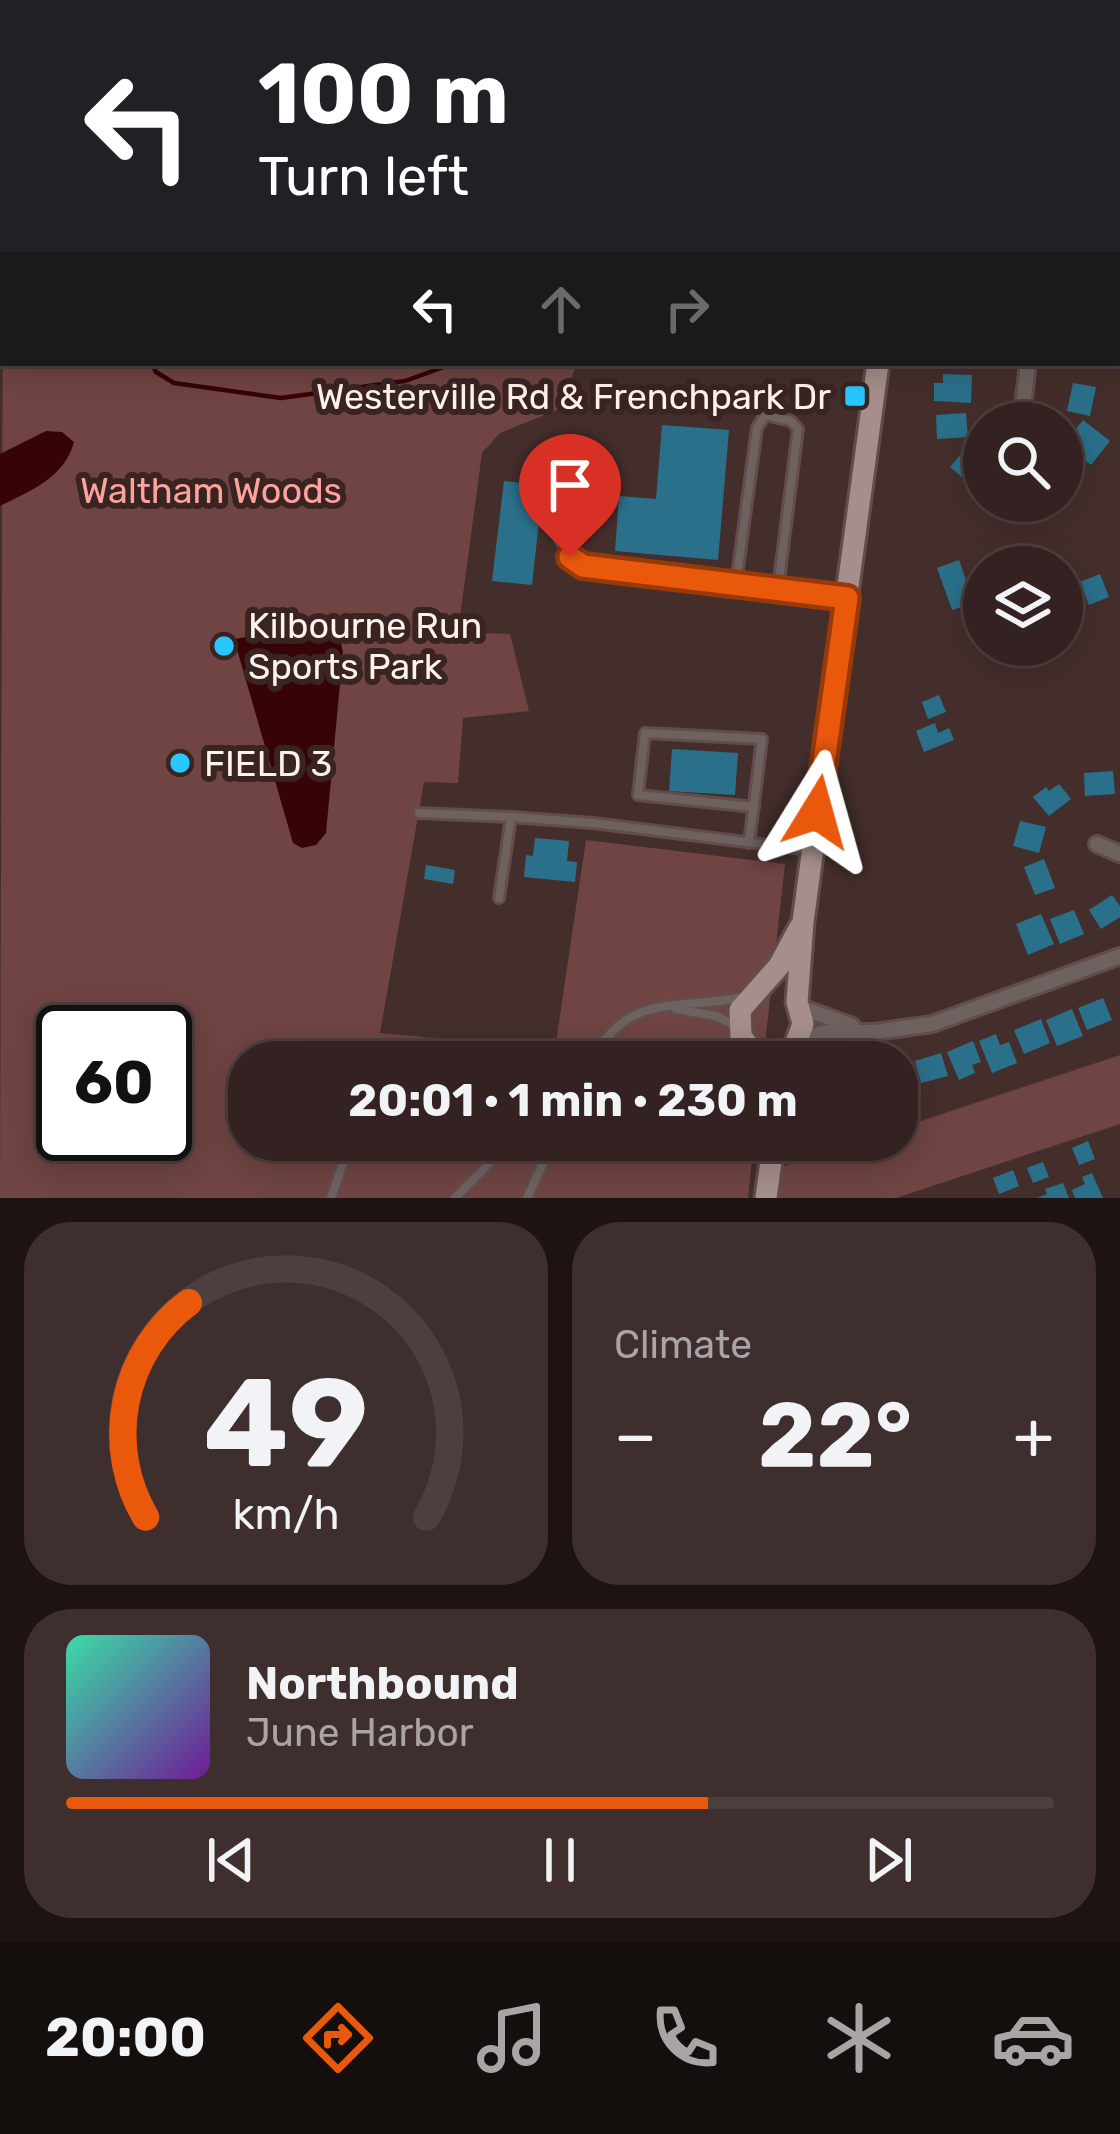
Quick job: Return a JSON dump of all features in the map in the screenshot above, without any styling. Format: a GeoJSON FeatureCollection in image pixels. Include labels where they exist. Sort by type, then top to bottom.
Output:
{"type":"FeatureCollection","features":[{"type":"Feature","properties":{"kind":"main road"},"geometry":{"type":"LineString","coordinates":[[796,1041],[803,1024],[798,1005],[803,922],[878,366]]}},
{"type":"Feature","properties":{"kind":"main road"},"geometry":{"type":"LineString","coordinates":[[747,1041],[738,1028],[740,1010],[779,966],[803,922]]}},
{"type":"Feature","properties":{"kind":"main road"},"geometry":{"type":"LineString","coordinates":[[754,993],[780,990],[798,1005]]}},
{"type":"Feature","properties":{"kind":"main road"},"geometry":{"type":"LineString","coordinates":[[766,1198],[771,1161]]}},
{"type":"Feature","properties":{"kind":"street"},"geometry":{"type":"LineString","coordinates":[[1023,402],[1028,366]]}},
{"type":"Feature","properties":{"kind":"street"},"geometry":{"type":"LineString","coordinates":[[1096,844],[1120,854]]}},
{"type":"Feature","properties":{"kind":"street"},"geometry":{"type":"LineString","coordinates":[[809,1041],[828,1032],[875,1032],[932,1024],[1120,956]]}},
{"type":"Feature","properties":{"kind":"street"},"geometry":{"type":"LineString","coordinates":[[798,1005],[875,1032]]}},
{"type":"Feature","properties":{"kind":"lane"},"geometry":{"type":"LineString","coordinates":[[736,583],[757,428],[765,415],[791,421],[798,429],[778,588]]}},
{"type":"Feature","properties":{"kind":"lane"},"geometry":{"type":"LineString","coordinates":[[576,445],[557,534],[570,557],[583,566],[847,598]]}},
{"type":"Feature","properties":{"kind":"lane"},"geometry":{"type":"LineString","coordinates":[[749,842],[754,807],[762,739],[645,733],[638,795],[754,807]]}},
{"type":"Feature","properties":{"kind":"lane"},"geometry":{"type":"LineString","coordinates":[[419,813],[511,817],[812,850]]}},
{"type":"Feature","properties":{"kind":"lane"},"geometry":{"type":"LineString","coordinates":[[500,898],[511,817]]}},
{"type":"Feature","properties":{"kind":"lane"},"geometry":{"type":"LineString","coordinates":[[608,1041],[626,1018],[644,1009],[754,993]]}},
{"type":"Feature","properties":{"kind":"lane"},"geometry":{"type":"LineString","coordinates":[[668,1007],[716,1016],[738,1028]]}},
{"type":"Feature","properties":{"kind":"lane"},"geometry":{"type":"LineString","coordinates":[[332,1198],[344,1161]]}},
{"type":"Feature","properties":{"kind":"lane"},"geometry":{"type":"LineString","coordinates":[[455,1198],[490,1161]]}},
{"type":"Feature","properties":{"kind":"lane"},"geometry":{"type":"LineString","coordinates":[[527,1198],[544,1161]]}},
{"type":"Feature","properties":{"kind":"green space","name":"Kilbourne Run Sports Park"},"geometry":{"type":"Polygon","coordinates":[[[3,366],[575,366],[568,393],[557,410],[500,433],[482,453],[458,632],[510,634],[529,711],[463,718],[458,783],[424,782],[380,1033],[468,1041],[228,1041],[228,1161],[752,1161],[748,1198],[0,1198],[3,366]]]}},
{"type":"Feature","properties":{"kind":"green space","name":"Kilbourne Run Sports Park"},"geometry":{"type":"Polygon","coordinates":[[[586,840],[785,864],[765,1041],[556,1041],[586,840]]]}},
{"type":"Feature","properties":{"kind":"green space"},"geometry":{"type":"Polygon","coordinates":[[[1120,1055],[1120,1124],[896,1198],[778,1198],[781,1167],[799,1161],[918,1161],[918,1122],[1120,1055]]]}},
{"type":"Feature","properties":{"kind":"shaded area"},"geometry":{"type":"Polygon","coordinates":[[[46,431],[62,432],[74,442],[63,465],[45,482],[0,506],[0,454],[46,431]]]}},
{"type":"Feature","properties":{"kind":"shaded area"},"geometry":{"type":"Polygon","coordinates":[[[305,628],[339,635],[343,652],[326,833],[316,845],[302,848],[293,843],[234,639],[305,628]]]}},
{"type":"Feature","properties":{"kind":"building"},"geometry":{"type":"Polygon","coordinates":[[[943,374],[972,375],[971,402],[934,401],[934,383],[943,383],[943,374]]]}},
{"type":"Feature","properties":{"kind":"building"},"geometry":{"type":"Polygon","coordinates":[[[1073,383],[1096,387],[1090,416],[1083,414],[1083,402],[1069,402],[1073,383]]]}},
{"type":"Feature","properties":{"kind":"building"},"geometry":{"type":"Polygon","coordinates":[[[963,413],[963,437],[937,439],[936,415],[963,413]]]}},
{"type":"Feature","properties":{"kind":"building"},"geometry":{"type":"Polygon","coordinates":[[[1083,420],[1110,441],[1091,465],[1083,459],[1083,420]]]}},
{"type":"Feature","properties":{"kind":"building"},"geometry":{"type":"Polygon","coordinates":[[[662,425],[729,430],[718,560],[615,551],[619,496],[656,499],[662,425]]]}},
{"type":"Feature","properties":{"kind":"building"},"geometry":{"type":"Polygon","coordinates":[[[963,452],[963,478],[950,467],[963,452]]]}},
{"type":"Feature","properties":{"kind":"building"},"geometry":{"type":"Polygon","coordinates":[[[504,481],[543,485],[532,585],[492,581],[504,481]]]}},
{"type":"Feature","properties":{"kind":"building"},"geometry":{"type":"Polygon","coordinates":[[[959,560],[963,606],[952,610],[937,568],[959,560]]]}},
{"type":"Feature","properties":{"kind":"building"},"geometry":{"type":"Polygon","coordinates":[[[1100,574],[1109,597],[1089,605],[1083,581],[1100,574]]]}},
{"type":"Feature","properties":{"kind":"building"},"geometry":{"type":"Polygon","coordinates":[[[939,695],[946,712],[928,719],[922,702],[939,695]]]}},
{"type":"Feature","properties":{"kind":"building"},"geometry":{"type":"Polygon","coordinates":[[[935,723],[938,733],[949,728],[954,740],[924,752],[916,731],[935,723]]]}},
{"type":"Feature","properties":{"kind":"building"},"geometry":{"type":"Polygon","coordinates":[[[672,749],[738,753],[735,795],[669,791],[672,749]]]}},
{"type":"Feature","properties":{"kind":"building"},"geometry":{"type":"Polygon","coordinates":[[[1113,771],[1115,794],[1085,796],[1084,773],[1113,771]]]}},
{"type":"Feature","properties":{"kind":"building"},"geometry":{"type":"Polygon","coordinates":[[[1059,784],[1071,799],[1049,816],[1033,797],[1059,784]]]}},
{"type":"Feature","properties":{"kind":"building"},"geometry":{"type":"Polygon","coordinates":[[[1020,821],[1046,827],[1039,853],[1013,846],[1020,821]]]}},
{"type":"Feature","properties":{"kind":"building"},"geometry":{"type":"Polygon","coordinates":[[[535,838],[569,841],[567,861],[577,862],[575,882],[524,877],[526,855],[533,856],[535,838]]]}},
{"type":"Feature","properties":{"kind":"building"},"geometry":{"type":"Polygon","coordinates":[[[1044,859],[1055,888],[1035,895],[1024,867],[1044,859]]]}},
{"type":"Feature","properties":{"kind":"building"},"geometry":{"type":"Polygon","coordinates":[[[426,865],[455,870],[453,884],[424,879],[426,865]]]}},
{"type":"Feature","properties":{"kind":"building"},"geometry":{"type":"Polygon","coordinates":[[[1112,895],[1120,906],[1120,917],[1101,929],[1089,910],[1112,895]]]}},
{"type":"Feature","properties":{"kind":"building"},"geometry":{"type":"Polygon","coordinates":[[[1074,910],[1084,934],[1060,944],[1050,919],[1074,910]]]}},
{"type":"Feature","properties":{"kind":"building"},"geometry":{"type":"Polygon","coordinates":[[[1041,914],[1054,944],[1028,955],[1016,924],[1041,914]]]}},
{"type":"Feature","properties":{"kind":"building"},"geometry":{"type":"Polygon","coordinates":[[[1103,998],[1112,1020],[1087,1030],[1078,1008],[1103,998]]]}},
{"type":"Feature","properties":{"kind":"building"},"geometry":{"type":"Polygon","coordinates":[[[1072,1009],[1083,1036],[1057,1046],[1046,1020],[1072,1009]]]}},
{"type":"Feature","properties":{"kind":"building"},"geometry":{"type":"Polygon","coordinates":[[[1041,1019],[1050,1043],[1024,1054],[1014,1030],[1041,1019]]]}},
{"type":"Feature","properties":{"kind":"building"},"geometry":{"type":"Polygon","coordinates":[[[996,1034],[1000,1045],[1009,1042],[1017,1063],[992,1073],[979,1041],[996,1034]]]}},
{"type":"Feature","properties":{"kind":"building"},"geometry":{"type":"Polygon","coordinates":[[[973,1041],[981,1062],[972,1065],[975,1073],[959,1080],[947,1052],[973,1041]]]}},
{"type":"Feature","properties":{"kind":"building"},"geometry":{"type":"Polygon","coordinates":[[[941,1053],[948,1076],[921,1083],[918,1060],[941,1053]]]}},
{"type":"Feature","properties":{"kind":"building"},"geometry":{"type":"Polygon","coordinates":[[[1088,1141],[1095,1159],[1079,1165],[1072,1148],[1088,1141]]]}},
{"type":"Feature","properties":{"kind":"building"},"geometry":{"type":"Polygon","coordinates":[[[1043,1162],[1049,1177],[1033,1183],[1027,1168],[1043,1162]]]}},
{"type":"Feature","properties":{"kind":"building"},"geometry":{"type":"Polygon","coordinates":[[[1013,1170],[1019,1186],[999,1194],[993,1178],[1013,1170]]]}},
{"type":"Feature","properties":{"kind":"building"},"geometry":{"type":"Polygon","coordinates":[[[1092,1173],[1103,1198],[1075,1198],[1072,1190],[1085,1184],[1082,1177],[1092,1173]]]}},
{"type":"Feature","properties":{"kind":"building"},"geometry":{"type":"Polygon","coordinates":[[[1063,1183],[1069,1198],[1037,1198],[1047,1194],[1045,1189],[1063,1183]]]}},
{"type":"Feature","properties":{"kind":"waterway"},"geometry":{"type":"LineString","coordinates":[[153,366],[174,383],[281,398],[405,381],[447,366]]}},
{"type":"Feature","properties":{"kind":"place","name":"Westerville Rd & Frenchpark Dr"},"geometry":{"type":"Point","coordinates":[855,396]}},
{"type":"Feature","properties":{"kind":"place","name":"Kilbourne Run Sports Park"},"geometry":{"type":"Point","coordinates":[224,646]}},
{"type":"Feature","properties":{"kind":"place","name":"FIELD 3"},"geometry":{"type":"Point","coordinates":[180,763]}},
{"type":"Feature","properties":{"kind":"route"},"geometry":{"type":"LineString","coordinates":[[570,557],[583,566],[847,598],[817,812]]}},
{"type":"Feature","properties":{"kind":"park label","name":"Waltham Woods"},"geometry":{"type":"Point","coordinates":[211,490]}}]}
